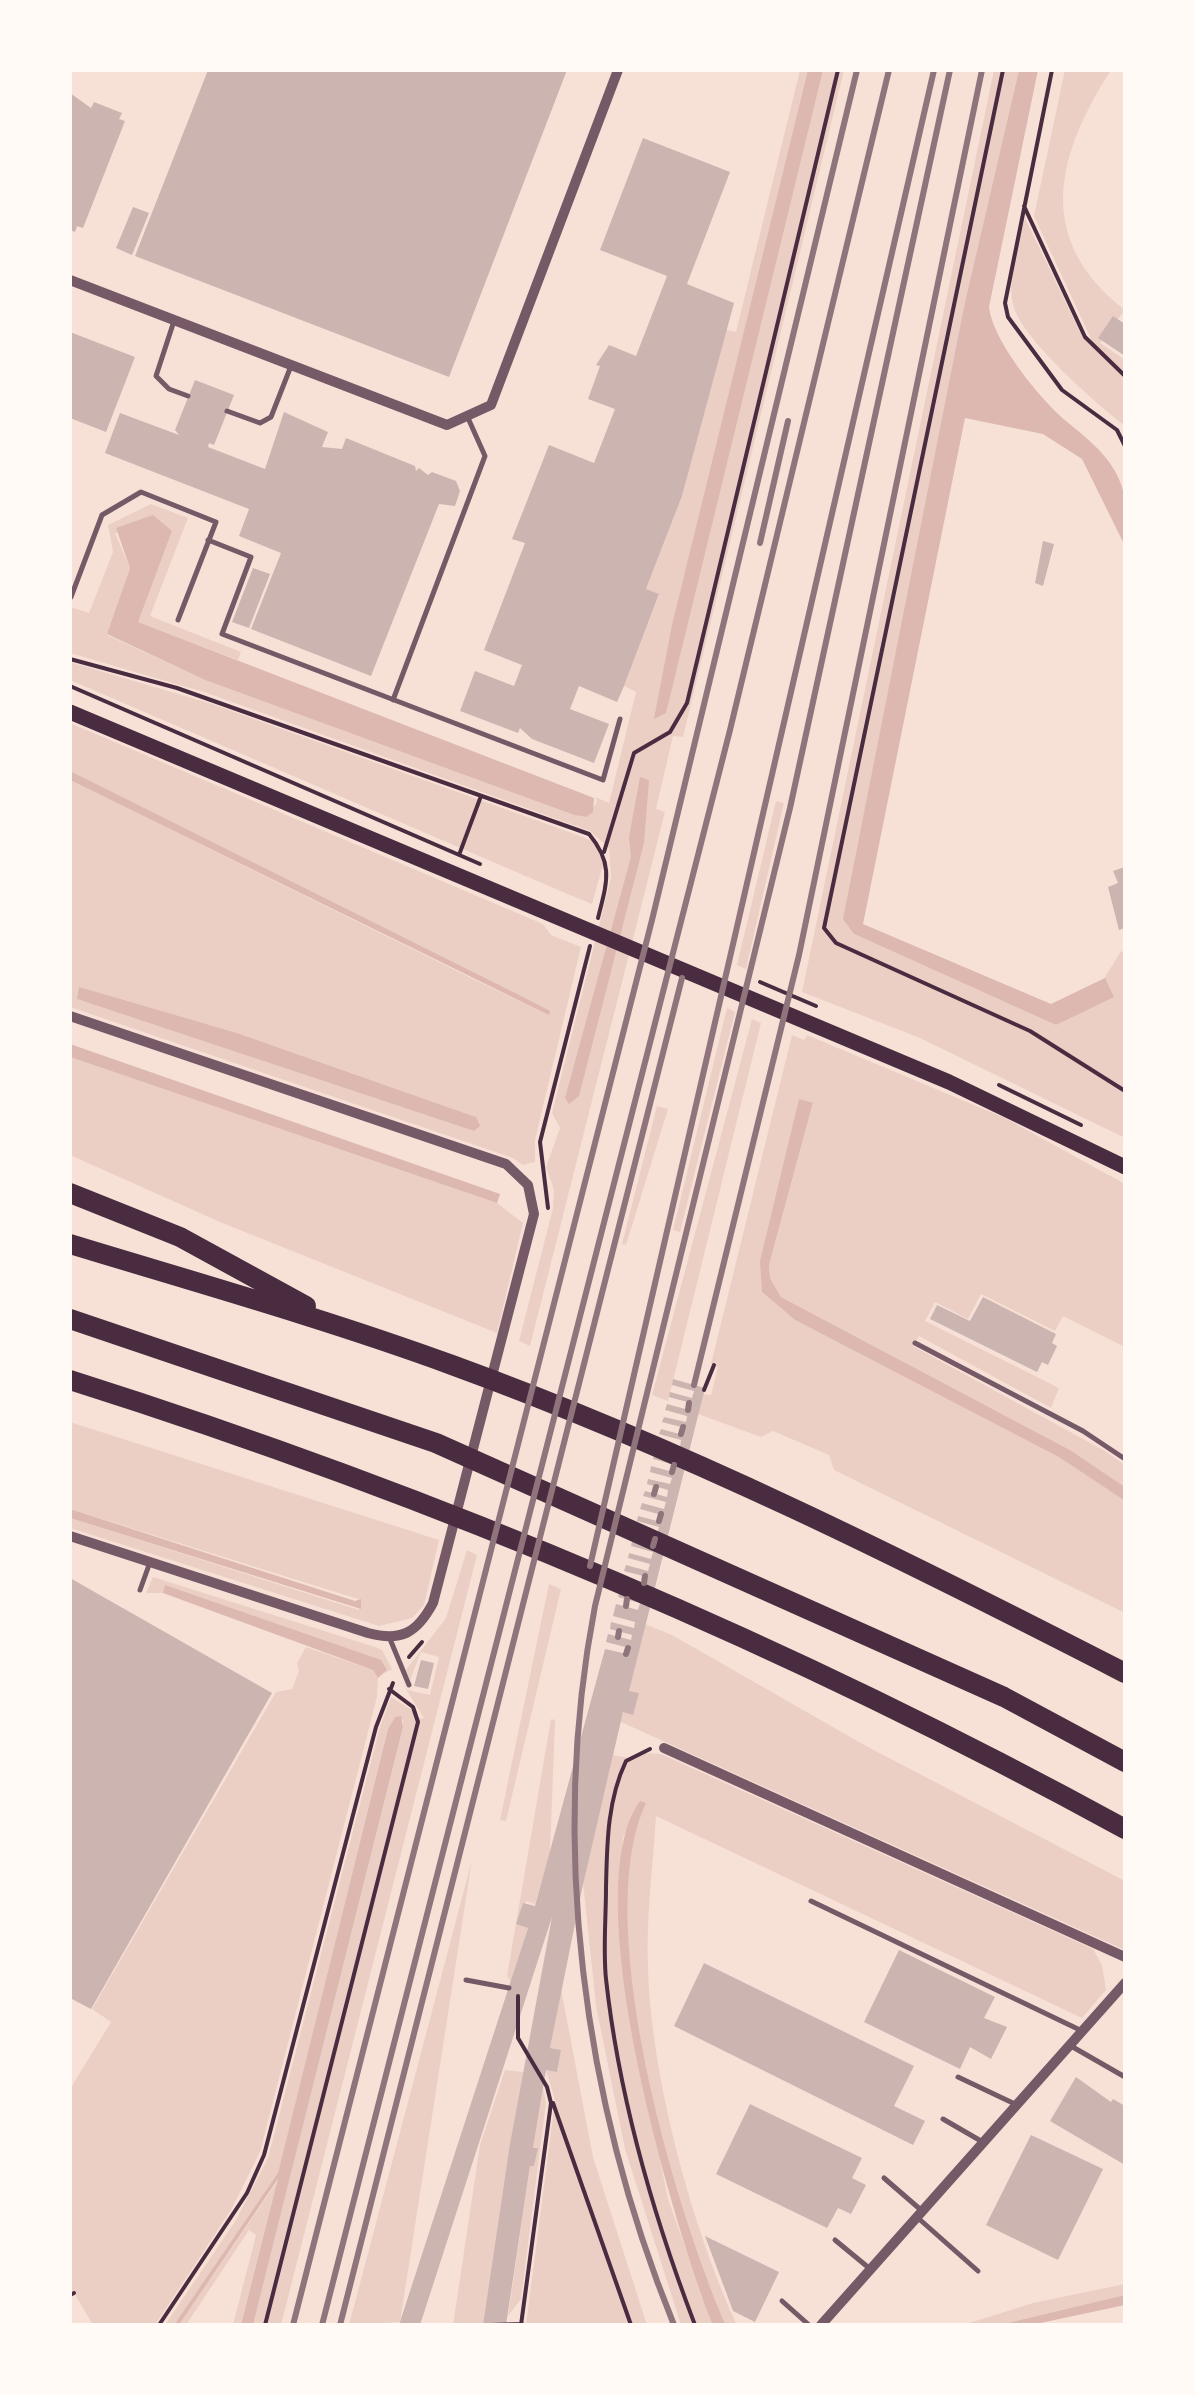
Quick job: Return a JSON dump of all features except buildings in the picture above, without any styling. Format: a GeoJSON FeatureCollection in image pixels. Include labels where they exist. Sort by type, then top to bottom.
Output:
{"type":"FeatureCollection","features":[{"type":"Feature","properties":{"kind":"highway"},"geometry":{"type":"LineString","coordinates":[[70,1192],[180,1237],[342,1327]]}},
{"type":"Feature","properties":{"kind":"highway"},"geometry":{"type":"LineString","coordinates":[[70,1244],[456,1366],[701,1468],[947,1582],[1125,1674]]}},
{"type":"Feature","properties":{"kind":"highway"},"geometry":{"type":"LineString","coordinates":[[70,1318],[436,1443],[1004,1697],[1125,1762]]}},
{"type":"Feature","properties":{"kind":"highway"},"geometry":{"type":"LineString","coordinates":[[70,1380],[174,1413],[420,1504],[665,1606],[965,1742],[1125,1828]]}},
{"type":"Feature","properties":{"kind":"main road"},"geometry":{"type":"LineString","coordinates":[[70,709],[949,1082],[1125,1167]]}},
{"type":"Feature","properties":{"kind":"street"},"geometry":{"type":"LineString","coordinates":[[70,280],[448,425],[468,418],[491,405],[618,70]]}},
{"type":"Feature","properties":{"kind":"street"},"geometry":{"type":"LineString","coordinates":[[70,1016],[496,1160],[528,1185],[534,1204],[433,1603],[416,1628],[390,1639],[70,1536]]}},
{"type":"Feature","properties":{"kind":"street"},"geometry":{"type":"LineString","coordinates":[[664,1748],[1125,1957]]}},
{"type":"Feature","properties":{"kind":"street"},"geometry":{"type":"LineString","coordinates":[[822,2325],[1125,1983]]}},
{"type":"Feature","properties":{"kind":"lane"},"geometry":{"type":"LineString","coordinates":[[174,320],[156,376],[168,389],[188,396]]}},
{"type":"Feature","properties":{"kind":"lane"},"geometry":{"type":"LineString","coordinates":[[228,411],[260,423],[271,417],[291,366]]}},
{"type":"Feature","properties":{"kind":"lane"},"geometry":{"type":"LineString","coordinates":[[393,700],[485,456],[468,418]]}},
{"type":"Feature","properties":{"kind":"lane"},"geometry":{"type":"LineString","coordinates":[[71,598],[102,515],[141,492],[216,522],[178,620]]}},
{"type":"Feature","properties":{"kind":"lane"},"geometry":{"type":"LineString","coordinates":[[208,540],[251,558],[222,634],[603,780],[620,719]]}},
{"type":"Feature","properties":{"kind":"lane"},"geometry":{"type":"LineString","coordinates":[[915,1344],[1125,1458]]}},
{"type":"Feature","properties":{"kind":"lane"},"geometry":{"type":"LineString","coordinates":[[140,1590],[150,1562]]}},
{"type":"Feature","properties":{"kind":"lane"},"geometry":{"type":"LineString","coordinates":[[390,1639],[409,1684]]}},
{"type":"Feature","properties":{"kind":"lane"},"geometry":{"type":"LineString","coordinates":[[811,1901],[1082,2031]]}},
{"type":"Feature","properties":{"kind":"lane"},"geometry":{"type":"LineString","coordinates":[[466,1980],[509,1988]]}},
{"type":"Feature","properties":{"kind":"lane"},"geometry":{"type":"LineString","coordinates":[[1070,2046],[1125,2077]]}},
{"type":"Feature","properties":{"kind":"lane"},"geometry":{"type":"LineString","coordinates":[[958,2077],[1018,2105]]}},
{"type":"Feature","properties":{"kind":"lane"},"geometry":{"type":"LineString","coordinates":[[943,2120],[984,2143]]}},
{"type":"Feature","properties":{"kind":"lane"},"geometry":{"type":"LineString","coordinates":[[884,2178],[978,2271]]}},
{"type":"Feature","properties":{"kind":"lane"},"geometry":{"type":"LineString","coordinates":[[835,2240],[872,2270]]}},
{"type":"Feature","properties":{"kind":"lane"},"geometry":{"type":"LineString","coordinates":[[782,2302],[809,2325]]}},
{"type":"Feature","properties":{"kind":"path"},"geometry":{"type":"LineString","coordinates":[[604,852],[634,753],[670,732],[686,703],[838,70]]}},
{"type":"Feature","properties":{"kind":"path"},"geometry":{"type":"LineString","coordinates":[[1002,70],[824,928],[836,943],[1030,1030],[1125,1091]]}},
{"type":"Feature","properties":{"kind":"path"},"geometry":{"type":"LineString","coordinates":[[1052,70],[1007,283],[1008,317],[1062,390],[1117,430],[1125,446]]}},
{"type":"Feature","properties":{"kind":"path"},"geometry":{"type":"LineString","coordinates":[[1023,204],[1085,337],[1125,376]]}},
{"type":"Feature","properties":{"kind":"path"},"geometry":{"type":"LineString","coordinates":[[70,659],[177,688],[589,834],[604,852],[610,872],[595,927]]}},
{"type":"Feature","properties":{"kind":"path"},"geometry":{"type":"LineString","coordinates":[[70,686],[494,870]]}},
{"type":"Feature","properties":{"kind":"path"},"geometry":{"type":"LineString","coordinates":[[459,855],[481,796]]}},
{"type":"Feature","properties":{"kind":"path"},"geometry":{"type":"LineString","coordinates":[[540,1142],[590,946]]}},
{"type":"Feature","properties":{"kind":"path"},"geometry":{"type":"LineString","coordinates":[[704,1390],[714,1365]]}},
{"type":"Feature","properties":{"kind":"path"},"geometry":{"type":"LineString","coordinates":[[160,2325],[247,2193],[264,2155],[376,1726],[401,1669],[431,1633]]}},
{"type":"Feature","properties":{"kind":"path"},"geometry":{"type":"LineString","coordinates":[[265,2325],[418,1722],[413,1707],[390,1689]]}},
{"type":"Feature","properties":{"kind":"path"},"geometry":{"type":"LineString","coordinates":[[664,1748],[638,1752],[626,1762],[615,1790],[607,1846],[606,1978],[630,2115],[661,2230],[695,2325]]}},
{"type":"Feature","properties":{"kind":"path"},"geometry":{"type":"LineString","coordinates":[[509,1988],[519,2000],[522,2048],[550,2094],[630,2325]]}},
{"type":"Feature","properties":{"kind":"path"},"geometry":{"type":"LineString","coordinates":[[490,2325],[522,2324],[550,2094]]}},
{"type":"Feature","properties":{"kind":"shaded area"},"geometry":{"type":"Polygon","coordinates":[[[800,70],[844,70],[683,737],[673,736],[656,809],[665,812],[530,1346],[519,1341],[553,1208],[554,1190],[546,1167],[560,1128],[552,1113],[611,878],[609,848],[590,831],[207,693],[70,653],[70,607],[89,613],[113,552],[108,525],[151,504],[188,518],[150,616],[241,652],[238,660],[137,622],[172,531],[115,533],[130,568],[107,635],[205,680],[574,815],[586,817],[597,802],[595,797],[609,803],[636,692],[624,686],[659,595],[646,589],[682,496],[726,330],[736,332],[800,70]]]}},
{"type":"Feature","properties":{"kind":"shaded area"},"geometry":{"type":"Polygon","coordinates":[[[808,70],[823,70],[666,713],[654,719],[672,625],[808,70]]]}},
{"type":"Feature","properties":{"kind":"shaded area"},"geometry":{"type":"Polygon","coordinates":[[[994,70],[1019,70],[965,302],[854,934],[1056,1025],[1085,1010],[1121,951],[1125,953],[1125,1138],[920,1038],[802,992],[994,70]]]}},
{"type":"Feature","properties":{"kind":"shaded area"},"geometry":{"type":"Polygon","coordinates":[[[1019,70],[1038,70],[989,307],[992,321],[1031,384],[1111,464],[1125,499],[1125,546],[1082,459],[1043,434],[965,418],[863,924],[1051,1004],[1105,978],[1114,997],[1056,1025],[854,934],[843,919],[965,302],[1019,70]]]}},
{"type":"Feature","properties":{"kind":"shaded area"},"geometry":{"type":"Polygon","coordinates":[[[1065,70],[1111,70],[1077,133],[1063,195],[1066,225],[1076,254],[1096,283],[1125,310],[1100,343],[1125,360],[1125,373],[1093,343],[1034,216],[1065,70]]]}},
{"type":"Feature","properties":{"kind":"shaded area"},"geometry":{"type":"Polygon","coordinates":[[[1025,218],[1082,336],[1125,380],[1125,426],[1044,352],[1019,318],[1011,283],[1025,218]]]}},
{"type":"Feature","properties":{"kind":"shaded area"},"geometry":{"type":"Polygon","coordinates":[[[153,515],[172,531],[138,622],[594,798],[593,812],[586,817],[574,815],[205,680],[107,634],[130,568],[116,528],[153,515]]]}},
{"type":"Feature","properties":{"kind":"shaded area"},"geometry":{"type":"Polygon","coordinates":[[[70,662],[212,704],[592,841],[604,861],[592,904],[70,680],[70,662]]]}},
{"type":"Feature","properties":{"kind":"shaded area"},"geometry":{"type":"Polygon","coordinates":[[[70,723],[543,924],[551,935],[581,947],[535,1140],[535,1162],[523,1165],[513,1158],[70,1007],[70,780],[528,1006],[70,771],[70,723]],[[79,988],[78,999],[474,1131],[476,1117],[237,1033],[79,988]]]}},
{"type":"Feature","properties":{"kind":"shaded area"},"geometry":{"type":"Polygon","coordinates":[[[70,771],[523,997],[550,1011],[549,1015],[70,780],[70,771]]]}},
{"type":"Feature","properties":{"kind":"shaded area"},"geometry":{"type":"Polygon","coordinates":[[[640,777],[649,780],[644,843],[579,1096],[569,1104],[565,1098],[631,857],[629,837],[640,777]]]}},
{"type":"Feature","properties":{"kind":"shaded area"},"geometry":{"type":"Polygon","coordinates":[[[776,801],[784,803],[746,969],[737,965],[776,801]]]}},
{"type":"Feature","properties":{"kind":"shaded area"},"geometry":{"type":"Polygon","coordinates":[[[79,987],[237,1033],[476,1117],[480,1126],[474,1131],[77,999],[79,987]]]}},
{"type":"Feature","properties":{"kind":"shaded area"},"geometry":{"type":"Polygon","coordinates":[[[727,1008],[735,1012],[680,1232],[673,1230],[727,1008]]]}},
{"type":"Feature","properties":{"kind":"shaded area"},"geometry":{"type":"Polygon","coordinates":[[[752,1019],[761,1023],[668,1401],[652,1395],[752,1019]]]}},
{"type":"Feature","properties":{"kind":"shaded area"},"geometry":{"type":"Polygon","coordinates":[[[792,1035],[804,1040],[807,1035],[1005,1118],[1125,1184],[1125,1347],[1063,1316],[1055,1331],[981,1294],[968,1319],[935,1302],[925,1321],[1059,1388],[1051,1408],[919,1336],[913,1346],[1105,1451],[1125,1465],[1125,1487],[1070,1450],[781,1297],[770,1278],[769,1265],[813,1104],[799,1100],[762,1292],[795,1320],[1060,1457],[1125,1501],[1125,1613],[834,1470],[829,1455],[773,1431],[761,1437],[698,1414],[703,1394],[711,1395],[718,1367],[711,1364],[792,1035]]]}},
{"type":"Feature","properties":{"kind":"shaded area"},"geometry":{"type":"Polygon","coordinates":[[[70,1044],[500,1194],[497,1203],[70,1057],[70,1044]]]}},
{"type":"Feature","properties":{"kind":"shaded area"},"geometry":{"type":"Polygon","coordinates":[[[70,1057],[497,1203],[523,1223],[497,1333],[220,1222],[70,1155],[70,1057]]]}},
{"type":"Feature","properties":{"kind":"shaded area"},"geometry":{"type":"Polygon","coordinates":[[[799,1099],[813,1103],[769,1265],[770,1278],[781,1297],[1070,1450],[1125,1487],[1125,1501],[1059,1457],[795,1320],[762,1292],[760,1261],[799,1099]]]}},
{"type":"Feature","properties":{"kind":"shaded area"},"geometry":{"type":"Polygon","coordinates":[[[657,1106],[668,1109],[626,1245],[622,1244],[657,1106]]]}},
{"type":"Feature","properties":{"kind":"shaded area"},"geometry":{"type":"Polygon","coordinates":[[[70,1422],[439,1540],[424,1605],[412,1618],[379,1626],[70,1528],[70,1518],[359,1610],[361,1600],[70,1509],[70,1422]]]}},
{"type":"Feature","properties":{"kind":"shaded area"},"geometry":{"type":"Polygon","coordinates":[[[70,1509],[355,1601],[361,1599],[361,1609],[70,1518],[70,1509]]]}},
{"type":"Feature","properties":{"kind":"shaded area"},"geometry":{"type":"Polygon","coordinates":[[[467,1550],[477,1555],[281,2325],[253,2325],[403,1727],[403,1720],[395,1717],[388,1729],[278,2174],[174,2325],[165,2325],[236,2220],[268,2158],[380,1727],[391,1697],[412,1710],[416,1719],[424,1718],[400,1680],[407,1690],[430,1695],[439,1657],[421,1652],[410,1680],[406,1670],[446,1618],[467,1550]]]}},
{"type":"Feature","properties":{"kind":"shaded area"},"geometry":{"type":"Polygon","coordinates":[[[153,1577],[375,1647],[382,1650],[392,1669],[383,1674],[387,1670],[165,1586],[163,1593],[146,1593],[153,1577]]]}},
{"type":"Feature","properties":{"kind":"shaded area"},"geometry":{"type":"Polygon","coordinates":[[[549,1584],[561,1589],[506,1821],[500,1820],[549,1584]]]}},
{"type":"Feature","properties":{"kind":"shaded area"},"geometry":{"type":"Polygon","coordinates":[[[165,1585],[381,1660],[387,1670],[378,1678],[373,1670],[163,1593],[165,1585]]]}},
{"type":"Feature","properties":{"kind":"shaded area"},"geometry":{"type":"Polygon","coordinates":[[[645,1624],[672,1635],[866,1746],[1125,1881],[1125,1950],[621,1722],[645,1624]]]}},
{"type":"Feature","properties":{"kind":"shaded area"},"geometry":{"type":"Polygon","coordinates":[[[306,1647],[373,1670],[378,1678],[377,1697],[260,2152],[231,2210],[155,2325],[93,2325],[70,2286],[70,2089],[111,2022],[92,2009],[276,1692],[292,1689],[299,1671],[297,1663],[306,1647]]]}},
{"type":"Feature","properties":{"kind":"shaded area"},"geometry":{"type":"Polygon","coordinates":[[[401,1716],[403,1727],[253,2325],[241,2325],[278,2179],[179,2325],[174,2325],[278,2173],[388,1729],[395,1717],[401,1716]]]}},
{"type":"Feature","properties":{"kind":"shaded area"},"geometry":{"type":"Polygon","coordinates":[[[551,1719],[555,1720],[550,1853],[535,1904],[526,1901],[519,1920],[529,1924],[511,1982],[507,1976],[551,1719]]]}},
{"type":"Feature","properties":{"kind":"shaded area"},"geometry":{"type":"Polygon","coordinates":[[[643,1753],[661,1754],[1093,1949],[1102,1965],[1106,1990],[1082,2018],[656,1816],[648,1949],[657,2056],[690,2198],[737,2325],[726,2325],[706,2274],[663,2140],[646,2065],[633,1990],[627,1918],[631,1855],[645,1804],[623,1837],[620,1888],[627,1997],[668,2199],[713,2325],[681,2325],[625,2149],[596,2006],[583,1882],[613,1755],[635,1759],[643,1753]]]}},
{"type":"Feature","properties":{"kind":"shaded area"},"geometry":{"type":"Polygon","coordinates":[[[640,1801],[646,1803],[631,1855],[628,1918],[633,1990],[664,2140],[684,2211],[726,2325],[713,2325],[675,2213],[637,2059],[624,1980],[618,1907],[623,1845],[640,1801]]]}},
{"type":"Feature","properties":{"kind":"shaded area"},"geometry":{"type":"Polygon","coordinates":[[[472,1860],[400,2322],[349,2325],[472,1860]]]}},
{"type":"Feature","properties":{"kind":"shaded area"},"geometry":{"type":"Polygon","coordinates":[[[561,1989],[593,2157],[647,2325],[526,2325],[555,2100],[546,2070],[557,2071],[561,2050],[550,2048],[561,1989]]]}},
{"type":"Feature","properties":{"kind":"shaded area"},"geometry":{"type":"Polygon","coordinates":[[[505,2070],[523,2072],[484,2323],[453,2325],[480,2145],[505,2070]]]}},
{"type":"Feature","properties":{"kind":"shaded area"},"geometry":{"type":"Polygon","coordinates":[[[543,2088],[546,2103],[521,2299],[508,2316],[530,2166],[534,2166],[537,2149],[533,2148],[543,2088]]]}},
{"type":"Feature","properties":{"kind":"shaded area"},"geometry":{"type":"Polygon","coordinates":[[[279,2179],[241,2325],[233,2325],[256,2235],[249,2230],[186,2325],[179,2325],[279,2179]]]}},
{"type":"Feature","properties":{"kind":"shaded area"},"geometry":{"type":"Polygon","coordinates":[[[1125,2284],[1125,2295],[999,2325],[963,2325],[1033,2303],[1125,2284]]]}},
{"type":"Feature","properties":{"kind":"shaded area"},"geometry":{"type":"Polygon","coordinates":[[[1125,2295],[1125,2305],[1031,2325],[999,2325],[1125,2295]]]}},
{"type":"Feature","properties":{"kind":"railway"},"geometry":{"type":"LineString","coordinates":[[293,2325],[652,920],[857,70]]}},
{"type":"Feature","properties":{"kind":"railway"},"geometry":{"type":"LineString","coordinates":[[322,2325],[730,730],[889,70]]}},
{"type":"Feature","properties":{"kind":"railway"},"geometry":{"type":"LineString","coordinates":[[590,1566],[934,70]]}},
{"type":"Feature","properties":{"kind":"railway"},"geometry":{"type":"LineString","coordinates":[[674,2325],[617,2152],[597,2062],[583,1971],[575,1788],[581,1696],[595,1606],[790,808],[950,70]]}},
{"type":"Feature","properties":{"kind":"railway"},"geometry":{"type":"LineString","coordinates":[[694,1385],[799,955],[982,70]]}},
{"type":"Feature","properties":{"kind":"railway"},"geometry":{"type":"LineString","coordinates":[[760,543],[788,421]]}},
{"type":"Feature","properties":{"kind":"railway"},"geometry":{"type":"LineString","coordinates":[[340,2325],[682,978]]}},
{"type":"Feature","properties":{"kind":"railway"},"geometry":{"type":"LineString","coordinates":[[688,1410],[689,1403]]}},
{"type":"Feature","properties":{"kind":"railway"},"geometry":{"type":"LineString","coordinates":[[681,1434],[683,1427]]}},
{"type":"Feature","properties":{"kind":"railway"},"geometry":{"type":"LineString","coordinates":[[672,1472],[674,1465]]}},
{"type":"Feature","properties":{"kind":"railway"},"geometry":{"type":"LineString","coordinates":[[654,1494],[656,1487]]}},
{"type":"Feature","properties":{"kind":"railway"},"geometry":{"type":"LineString","coordinates":[[659,1521],[661,1514]]}},
{"type":"Feature","properties":{"kind":"railway"},"geometry":{"type":"LineString","coordinates":[[653,1546],[655,1539]]}},
{"type":"Feature","properties":{"kind":"railway"},"geometry":{"type":"LineString","coordinates":[[644,1583],[645,1576]]}},
{"type":"Feature","properties":{"kind":"railway"},"geometry":{"type":"LineString","coordinates":[[626,1606],[627,1599]]}},
{"type":"Feature","properties":{"kind":"railway"},"geometry":{"type":"LineString","coordinates":[[618,1637],[619,1631]]}},
{"type":"Feature","properties":{"kind":"railway"},"geometry":{"type":"LineString","coordinates":[[626,1654],[628,1648]]}}]}
